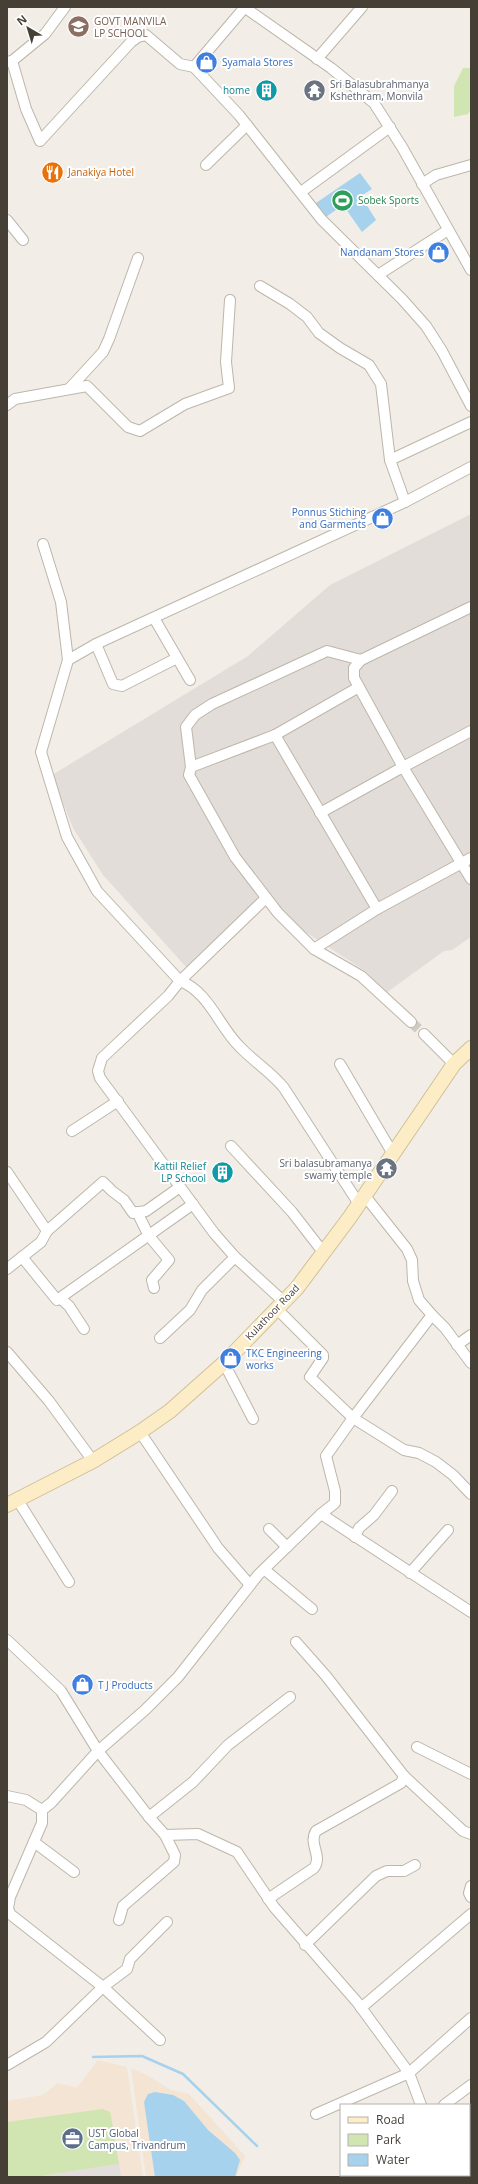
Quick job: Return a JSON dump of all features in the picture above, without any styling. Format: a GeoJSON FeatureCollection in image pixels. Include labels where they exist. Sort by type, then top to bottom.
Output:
{"type":"FeatureCollection","features":[{"type":"Feature","properties":{"kind":"main road","name":"Kulathoor Road"},"geometry":{"type":"LineString","coordinates":[[12,1502],[93,1461],[140,1432],[170,1411],[224,1362],[296,1288],[362,1200],[454,1064],[471,1048]]}},
{"type":"Feature","properties":{"kind":"street"},"geometry":{"type":"LineString","coordinates":[[65,7],[45,34],[10,62],[26,110],[40,141],[131,42],[138,37],[146,35],[180,64],[194,67],[247,125],[322,220],[378,275],[426,326],[442,351],[471,406]]}},
{"type":"Feature","properties":{"kind":"street"},"geometry":{"type":"LineString","coordinates":[[194,67],[245,7],[353,85],[374,103],[390,127],[471,270]]}},
{"type":"Feature","properties":{"kind":"street"},"geometry":{"type":"LineString","coordinates":[[317,59],[362,7]]}},
{"type":"Feature","properties":{"kind":"street"},"geometry":{"type":"LineString","coordinates":[[206,165],[247,125]]}},
{"type":"Feature","properties":{"kind":"street"},"geometry":{"type":"LineString","coordinates":[[301,192],[390,127]]}},
{"type":"Feature","properties":{"kind":"street"},"geometry":{"type":"LineString","coordinates":[[422,184],[436,175],[471,165]]}},
{"type":"Feature","properties":{"kind":"street"},"geometry":{"type":"LineString","coordinates":[[7,220],[23,240]]}},
{"type":"Feature","properties":{"kind":"street"},"geometry":{"type":"LineString","coordinates":[[378,275],[448,230]]}},
{"type":"Feature","properties":{"kind":"street"},"geometry":{"type":"LineString","coordinates":[[69,389],[103,352],[138,258]]}},
{"type":"Feature","properties":{"kind":"street"},"geometry":{"type":"LineString","coordinates":[[260,286],[290,304],[307,317],[319,333],[340,348],[369,365],[381,384],[390,460],[405,502]]}},
{"type":"Feature","properties":{"kind":"street"},"geometry":{"type":"LineString","coordinates":[[7,405],[15,399],[87,386],[93,390],[105,405],[128,427],[140,431],[185,404],[229,388],[226,362],[230,300]]}},
{"type":"Feature","properties":{"kind":"street"},"geometry":{"type":"LineString","coordinates":[[390,460],[471,422]]}},
{"type":"Feature","properties":{"kind":"street"},"geometry":{"type":"LineString","coordinates":[[68,660],[96,644],[405,502],[471,467]]}},
{"type":"Feature","properties":{"kind":"street"},"geometry":{"type":"LineString","coordinates":[[43,544],[61,602],[68,660],[41,752],[67,837],[97,891],[180,981],[188,984],[200,995],[229,1036],[274,1076],[284,1088],[362,1200],[407,1249],[412,1260],[413,1281],[419,1300],[445,1328],[471,1363]]}},
{"type":"Feature","properties":{"kind":"street"},"geometry":{"type":"LineString","coordinates":[[471,607],[361,660],[354,668],[354,678],[404,767],[471,879]]}},
{"type":"Feature","properties":{"kind":"street"},"geometry":{"type":"LineString","coordinates":[[154,618],[190,680]]}},
{"type":"Feature","properties":{"kind":"street"},"geometry":{"type":"LineString","coordinates":[[96,644],[113,684],[117,686],[122,686],[177,658]]}},
{"type":"Feature","properties":{"kind":"street"},"geometry":{"type":"LineString","coordinates":[[361,660],[327,651],[212,704],[195,715],[186,727],[191,767],[189,775],[235,857],[278,913],[314,949],[361,976],[411,1022]]}},
{"type":"Feature","properties":{"kind":"street"},"geometry":{"type":"LineString","coordinates":[[191,767],[275,735],[359,687]]}},
{"type":"Feature","properties":{"kind":"street"},"geometry":{"type":"LineString","coordinates":[[320,813],[471,731]]}},
{"type":"Feature","properties":{"kind":"street"},"geometry":{"type":"LineString","coordinates":[[275,735],[377,909]]}},
{"type":"Feature","properties":{"kind":"street"},"geometry":{"type":"LineString","coordinates":[[314,949],[377,909],[471,858]]}},
{"type":"Feature","properties":{"kind":"street"},"geometry":{"type":"LineString","coordinates":[[266,898],[180,981],[168,996],[102,1058],[98,1071],[100,1078],[180,1187],[235,1257],[279,1304],[323,1356],[310,1376],[353,1418],[404,1450],[419,1453],[436,1462],[453,1475],[471,1494]]}},
{"type":"Feature","properties":{"kind":"street"},"geometry":{"type":"LineString","coordinates":[[424,1034],[454,1064]]}},
{"type":"Feature","properties":{"kind":"street"},"geometry":{"type":"LineString","coordinates":[[340,1064],[393,1154]]}},
{"type":"Feature","properties":{"kind":"street"},"geometry":{"type":"LineString","coordinates":[[72,1131],[118,1101]]}},
{"type":"Feature","properties":{"kind":"street"},"geometry":{"type":"LineString","coordinates":[[231,1146],[292,1212],[323,1252]]}},
{"type":"Feature","properties":{"kind":"street"},"geometry":{"type":"LineString","coordinates":[[7,1172],[47,1231]]}},
{"type":"Feature","properties":{"kind":"street"},"geometry":{"type":"LineString","coordinates":[[7,1269],[41,1242],[47,1231],[103,1182],[112,1192],[124,1200],[133,1213],[146,1211],[180,1187]]}},
{"type":"Feature","properties":{"kind":"street"},"geometry":{"type":"LineString","coordinates":[[22,1257],[57,1300],[193,1204]]}},
{"type":"Feature","properties":{"kind":"street"},"geometry":{"type":"LineString","coordinates":[[138,1212],[149,1236],[169,1260],[152,1280],[154,1288]]}},
{"type":"Feature","properties":{"kind":"street"},"geometry":{"type":"LineString","coordinates":[[160,1338],[190,1310],[202,1290],[235,1257]]}},
{"type":"Feature","properties":{"kind":"street"},"geometry":{"type":"LineString","coordinates":[[60,1298],[69,1306],[84,1329]]}},
{"type":"Feature","properties":{"kind":"street"},"geometry":{"type":"LineString","coordinates":[[42,1810],[51,1803],[98,1751],[145,1710],[178,1677],[250,1585],[321,1514],[335,1503],[335,1491],[326,1456],[353,1418],[432,1315]]}},
{"type":"Feature","properties":{"kind":"street"},"geometry":{"type":"LineString","coordinates":[[457,1345],[471,1335]]}},
{"type":"Feature","properties":{"kind":"street"},"geometry":{"type":"LineString","coordinates":[[7,1352],[49,1401],[93,1461]]}},
{"type":"Feature","properties":{"kind":"street"},"geometry":{"type":"LineString","coordinates":[[224,1362],[253,1419]]}},
{"type":"Feature","properties":{"kind":"street"},"geometry":{"type":"LineString","coordinates":[[140,1432],[218,1548],[250,1585]]}},
{"type":"Feature","properties":{"kind":"street"},"geometry":{"type":"LineString","coordinates":[[355,1537],[359,1528],[374,1515],[392,1491]]}},
{"type":"Feature","properties":{"kind":"street"},"geometry":{"type":"LineString","coordinates":[[12,1502],[69,1582]]}},
{"type":"Feature","properties":{"kind":"street"},"geometry":{"type":"LineString","coordinates":[[321,1514],[410,1573],[471,1611]]}},
{"type":"Feature","properties":{"kind":"street"},"geometry":{"type":"LineString","coordinates":[[269,1529],[287,1547]]}},
{"type":"Feature","properties":{"kind":"street"},"geometry":{"type":"LineString","coordinates":[[410,1573],[448,1530]]}},
{"type":"Feature","properties":{"kind":"street"},"geometry":{"type":"LineString","coordinates":[[265,1570],[312,1609]]}},
{"type":"Feature","properties":{"kind":"street"},"geometry":{"type":"LineString","coordinates":[[7,1640],[61,1691],[98,1751],[149,1817],[165,1835],[175,1855],[174,1862],[123,1906],[119,1920]]}},
{"type":"Feature","properties":{"kind":"street"},"geometry":{"type":"LineString","coordinates":[[296,1642],[326,1676],[404,1776],[463,1831],[471,1834]]}},
{"type":"Feature","properties":{"kind":"street"},"geometry":{"type":"LineString","coordinates":[[149,1817],[193,1782],[228,1745],[290,1697]]}},
{"type":"Feature","properties":{"kind":"street"},"geometry":{"type":"LineString","coordinates":[[417,1747],[471,1774]]}},
{"type":"Feature","properties":{"kind":"street"},"geometry":{"type":"LineString","coordinates":[[268,1899],[314,1868],[317,1864],[312,1842],[316,1831],[400,1783],[404,1776]]}},
{"type":"Feature","properties":{"kind":"street"},"geometry":{"type":"LineString","coordinates":[[7,1796],[26,1800],[42,1810]]}},
{"type":"Feature","properties":{"kind":"street"},"geometry":{"type":"LineString","coordinates":[[42,1810],[42,1823],[10,1897],[8,1908],[10,1914],[102,1987],[160,2040]]}},
{"type":"Feature","properties":{"kind":"street"},"geometry":{"type":"LineString","coordinates":[[165,1835],[198,1834],[237,1852],[268,1899],[305,1945],[361,2008],[409,2073],[421,2104]]}},
{"type":"Feature","properties":{"kind":"street"},"geometry":{"type":"LineString","coordinates":[[34,1842],[74,1872]]}},
{"type":"Feature","properties":{"kind":"street"},"geometry":{"type":"LineString","coordinates":[[305,1945],[376,1876],[386,1871],[404,1871],[415,1865]]}},
{"type":"Feature","properties":{"kind":"street"},"geometry":{"type":"LineString","coordinates":[[471,1886],[468,1893],[471,1897]]}},
{"type":"Feature","properties":{"kind":"street"},"geometry":{"type":"LineString","coordinates":[[361,2008],[471,1914]]}},
{"type":"Feature","properties":{"kind":"street"},"geometry":{"type":"LineString","coordinates":[[7,2065],[46,2042],[102,1987],[129,1966],[130,1960],[167,1922]]}},
{"type":"Feature","properties":{"kind":"street"},"geometry":{"type":"LineString","coordinates":[[316,2114],[409,2073],[471,2018]]}},
{"type":"Feature","properties":{"kind":"street"},"geometry":{"type":"LineString","coordinates":[[445,2104],[471,2085]]}},
{"type":"Feature","properties":{"kind":"shaded area"},"geometry":{"type":"Polygon","coordinates":[[[471,514],[471,937],[452,950],[444,951],[386,993],[365,971],[307,933],[279,910],[268,896],[187,968],[103,875],[73,828],[52,775],[248,656],[330,585],[471,514]]]}},
{"type":"Feature","properties":{"kind":"shaded area","name":"UST Global Campus, Trivandrum"},"geometry":{"type":"Polygon","coordinates":[[[98,2060],[127,2067],[143,2177],[7,2177],[7,2101],[43,2095],[58,2083],[77,2088],[98,2060]]]}},
{"type":"Feature","properties":{"kind":"shaded area"},"geometry":{"type":"Polygon","coordinates":[[[131,2068],[147,2075],[171,2090],[189,2094],[245,2156],[236,2177],[146,2177],[131,2068]]]}},
{"type":"Feature","properties":{"kind":"shaded area"},"geometry":{"type":"Polygon","coordinates":[[[119,2164],[121,2177],[36,2177],[119,2164]]]}},
{"type":"Feature","properties":{"kind":"green space"},"geometry":{"type":"Polygon","coordinates":[[[463,68],[471,68],[471,109],[468,114],[454,117],[454,86],[463,68]]]}},
{"type":"Feature","properties":{"kind":"green space"},"geometry":{"type":"Polygon","coordinates":[[[103,2109],[110,2112],[119,2164],[35,2177],[7,2177],[7,2122],[103,2109]]]}},
{"type":"Feature","properties":{"kind":"water","name":"Sobek Sports"},"geometry":{"type":"Polygon","coordinates":[[[360,173],[372,189],[361,196],[376,220],[362,232],[343,205],[323,219],[313,205],[360,173]]]}},
{"type":"Feature","properties":{"kind":"water"},"geometry":{"type":"Polygon","coordinates":[[[155,2092],[173,2095],[184,2101],[208,2130],[235,2153],[240,2160],[235,2177],[155,2177],[144,2102],[148,2094],[155,2092]]]}},
{"type":"Feature","properties":{"kind":"waterway"},"geometry":{"type":"LineString","coordinates":[[93,2057],[142,2056],[183,2074],[257,2146]]}},
{"type":"Feature","properties":{"kind":"tunnel"},"geometry":{"type":"LineString","coordinates":[[411,1022],[424,1034]]}},
{"type":"Feature","properties":{"kind":"place","name":"GOVT MANVILA LP SCHOOL"},"geometry":{"type":"Point","coordinates":[79,27]}},
{"type":"Feature","properties":{"kind":"place","name":"Syamala Stores"},"geometry":{"type":"Point","coordinates":[206,62]}},
{"type":"Feature","properties":{"kind":"place","name":"home"},"geometry":{"type":"Point","coordinates":[266,90]}},
{"type":"Feature","properties":{"kind":"place","name":"Sri Balasubrahmanya Kshethram, Monvila"},"geometry":{"type":"Point","coordinates":[314,90]}},
{"type":"Feature","properties":{"kind":"place","name":"Janakiya Hotel"},"geometry":{"type":"Point","coordinates":[53,172]}},
{"type":"Feature","properties":{"kind":"place","name":"Sobek Sports"},"geometry":{"type":"Point","coordinates":[342,200]}},
{"type":"Feature","properties":{"kind":"place","name":"Nandanam Stores"},"geometry":{"type":"Point","coordinates":[439,252]}},
{"type":"Feature","properties":{"kind":"place","name":"Ponnus Stiching and Garments"},"geometry":{"type":"Point","coordinates":[382,518]}},
{"type":"Feature","properties":{"kind":"place","name":"Sri balasubramanya swamy temple"},"geometry":{"type":"Point","coordinates":[387,1169]}},
{"type":"Feature","properties":{"kind":"place","name":"Kattil Relief LP School"},"geometry":{"type":"Point","coordinates":[222,1172]}},
{"type":"Feature","properties":{"kind":"place","name":"TKC Engineering works"},"geometry":{"type":"Point","coordinates":[231,1359]}},
{"type":"Feature","properties":{"kind":"place","name":"T J Products"},"geometry":{"type":"Point","coordinates":[82,1685]}},
{"type":"Feature","properties":{"kind":"place","name":"UST Global Campus, Trivandrum"},"geometry":{"type":"Point","coordinates":[72,2139]}}]}
